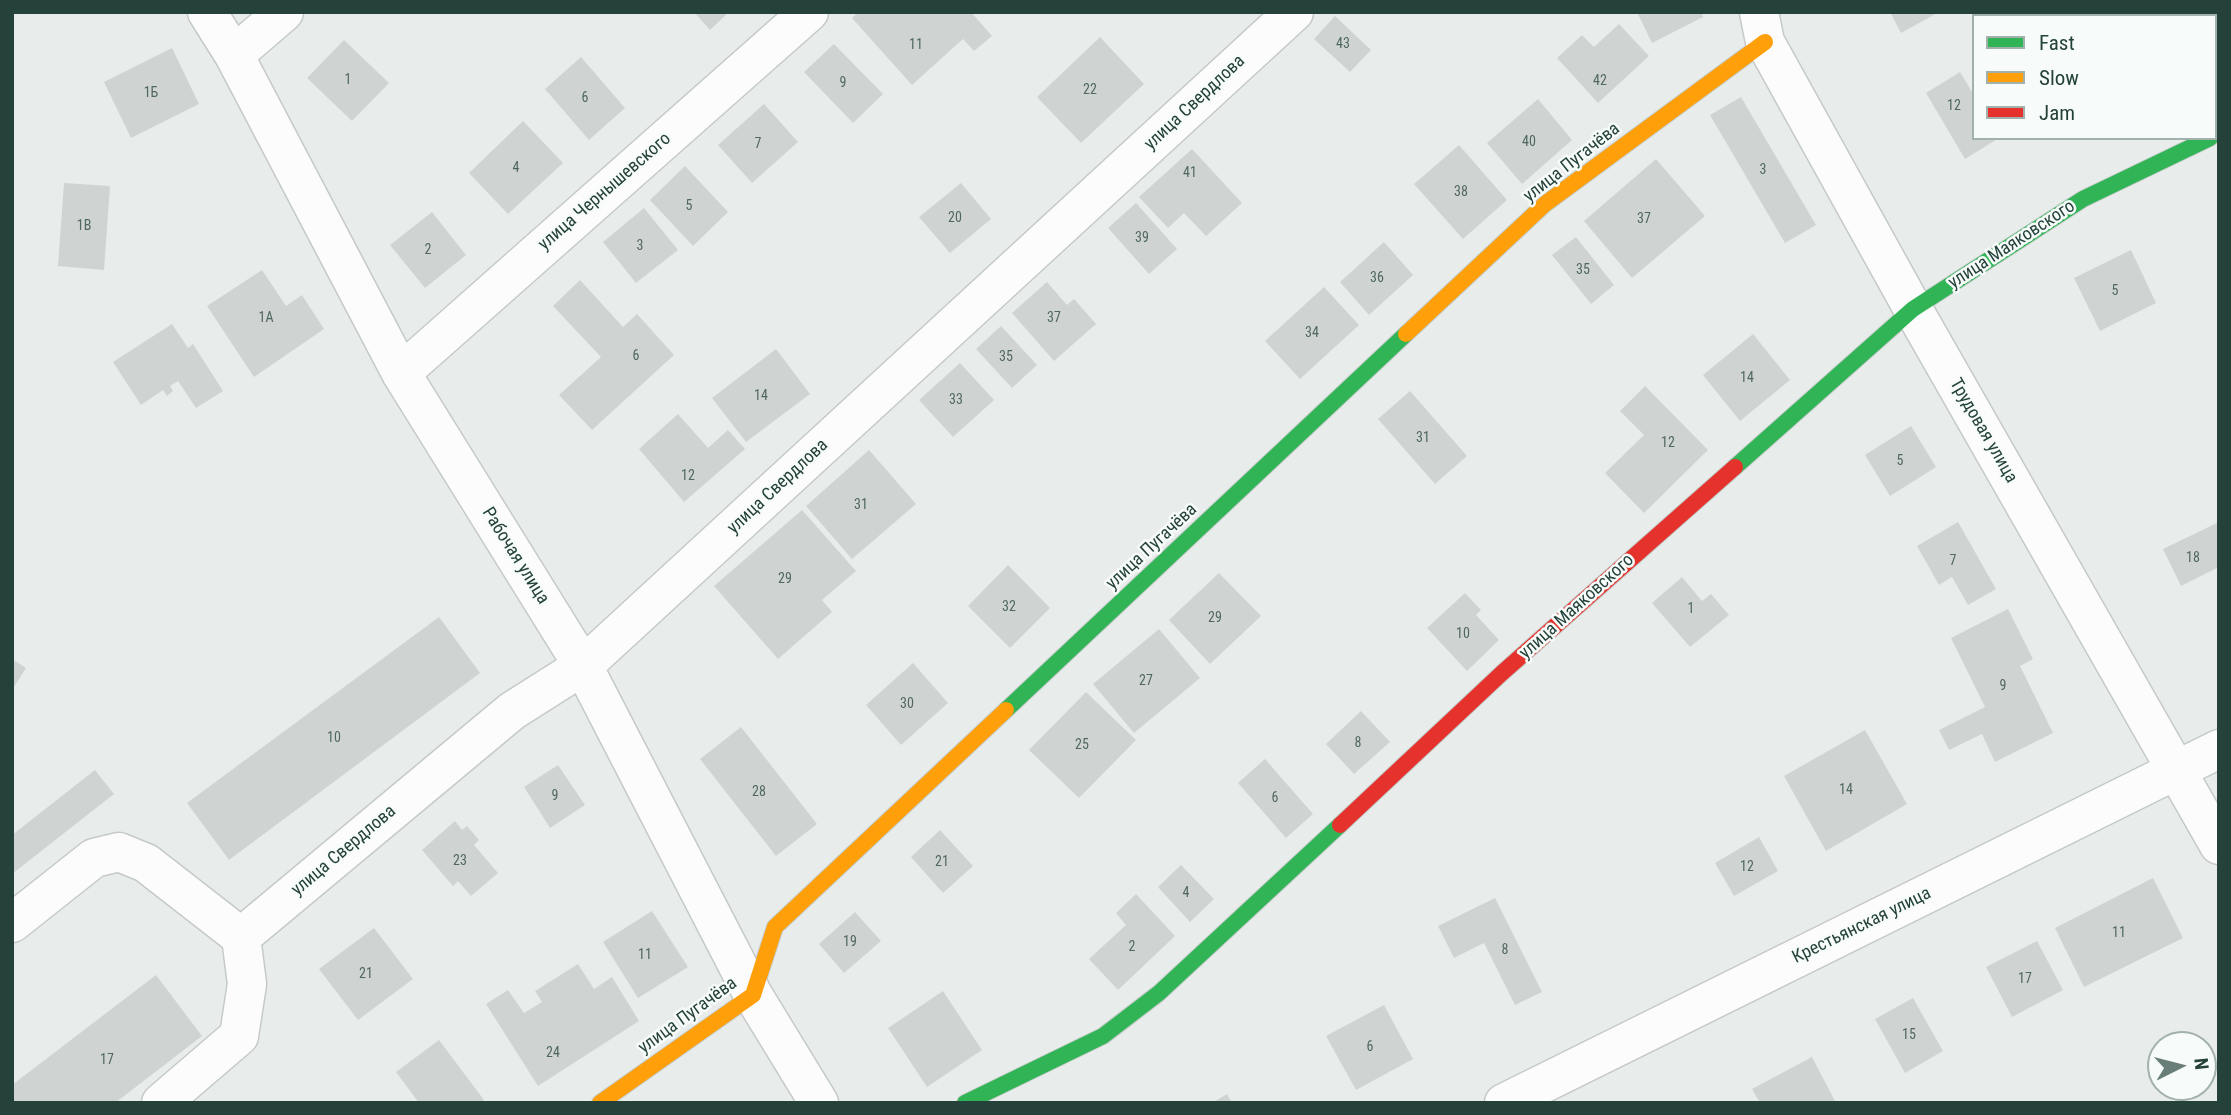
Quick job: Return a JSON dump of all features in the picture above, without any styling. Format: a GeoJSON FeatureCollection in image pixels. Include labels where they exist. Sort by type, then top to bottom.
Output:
{"type":"FeatureCollection","features":[{"type":"Feature","properties":{"kind":"street","name":"Рабочая улица"},"geometry":{"type":"LineString","coordinates":[[206,12],[234,55],[401,373],[583,666],[753,995],[819,1103]]}},
{"type":"Feature","properties":{"kind":"street"},"geometry":{"type":"LineString","coordinates":[[234,55],[284,12]]}},
{"type":"Feature","properties":{"kind":"street","name":"улица Чернышевского"},"geometry":{"type":"LineString","coordinates":[[401,373],[809,12]]}},
{"type":"Feature","properties":{"kind":"street","name":"улица Свердлова"},"geometry":{"type":"LineString","coordinates":[[241,937],[512,711],[583,666],[1294,12]]}},
{"type":"Feature","properties":{"kind":"street","name":"Трудовая улица"},"geometry":{"type":"LineString","coordinates":[[1762,27],[1913,309],[2219,845]]}},
{"type":"Feature","properties":{"kind":"street","name":"улица Пугачёва"},"geometry":{"type":"LineString","coordinates":[[600,1103],[753,995],[775,927],[1545,205],[1762,27]]}},
{"type":"Feature","properties":{"kind":"street","name":"улица Маяковского"},"geometry":{"type":"LineString","coordinates":[[965,1103],[1103,1036],[1158,993],[1502,673],[1913,309],[2083,199],[2206,140]]}},
{"type":"Feature","properties":{"kind":"street","name":"Крестьянская улица"},"geometry":{"type":"LineString","coordinates":[[1504,1103],[2219,749]]}},
{"type":"Feature","properties":{"kind":"street"},"geometry":{"type":"LineString","coordinates":[[12,923],[94,858],[119,852],[146,863],[241,937],[247,984],[239,1036],[161,1103]]}},
{"type":"Feature","properties":{"kind":"building"},"geometry":{"type":"Polygon","coordinates":[[[694,12],[729,12],[710,30],[694,12]]]}},
{"type":"Feature","properties":{"kind":"building"},"geometry":{"type":"Polygon","coordinates":[[[858,12],[971,12],[992,36],[974,51],[963,39],[912,85],[852,18],[858,12]]]}},
{"type":"Feature","properties":{"kind":"building"},"geometry":{"type":"Polygon","coordinates":[[[1637,12],[1701,12],[1703,17],[1652,43],[1637,12]]]}},
{"type":"Feature","properties":{"kind":"building"},"geometry":{"type":"Polygon","coordinates":[[[1890,12],[1939,12],[1901,33],[1890,12]]]}},
{"type":"Feature","properties":{"kind":"building"},"geometry":{"type":"Polygon","coordinates":[[[2184,12],[2185,14],[2158,14],[2184,12]]]}},
{"type":"Feature","properties":{"kind":"building"},"geometry":{"type":"Polygon","coordinates":[[[1335,16],[1371,50],[1350,72],[1314,39],[1335,16]]]}},
{"type":"Feature","properties":{"kind":"building"},"geometry":{"type":"Polygon","coordinates":[[[1619,24],[1649,56],[1598,103],[1557,58],[1582,35],[1594,47],[1619,24]]]}},
{"type":"Feature","properties":{"kind":"building"},"geometry":{"type":"Polygon","coordinates":[[[1100,37],[1144,84],[1081,143],[1037,97],[1100,37]]]}},
{"type":"Feature","properties":{"kind":"building"},"geometry":{"type":"Polygon","coordinates":[[[344,40],[389,83],[352,121],[307,78],[344,40]]]}},
{"type":"Feature","properties":{"kind":"building"},"geometry":{"type":"Polygon","coordinates":[[[834,44],[883,94],[853,123],[804,72],[834,44]]]}},
{"type":"Feature","properties":{"kind":"building"},"geometry":{"type":"Polygon","coordinates":[[[172,48],[199,104],[131,138],[104,82],[172,48]]]}},
{"type":"Feature","properties":{"kind":"building"},"geometry":{"type":"Polygon","coordinates":[[[581,57],[625,108],[589,140],[545,89],[581,57]]]}},
{"type":"Feature","properties":{"kind":"building"},"geometry":{"type":"Polygon","coordinates":[[[1960,72],[1972,92],[1972,140],[1996,140],[1965,159],[1926,93],[1960,72]]]}},
{"type":"Feature","properties":{"kind":"building"},"geometry":{"type":"Polygon","coordinates":[[[1741,97],[1816,225],[1785,243],[1710,115],[1741,97]]]}},
{"type":"Feature","properties":{"kind":"building"},"geometry":{"type":"Polygon","coordinates":[[[1538,99],[1572,140],[1522,184],[1487,143],[1538,99]]]}},
{"type":"Feature","properties":{"kind":"building"},"geometry":{"type":"Polygon","coordinates":[[[764,104],[798,142],[752,183],[718,145],[764,104]]]}},
{"type":"Feature","properties":{"kind":"building"},"geometry":{"type":"Polygon","coordinates":[[[523,121],[563,163],[508,214],[469,173],[523,121]]]}},
{"type":"Feature","properties":{"kind":"building"},"geometry":{"type":"Polygon","coordinates":[[[1459,145],[1507,200],[1463,239],[1414,184],[1459,145]]]}},
{"type":"Feature","properties":{"kind":"building"},"geometry":{"type":"Polygon","coordinates":[[[1192,149],[1242,203],[1206,236],[1184,213],[1168,228],[1139,197],[1192,149]]]}},
{"type":"Feature","properties":{"kind":"building"},"geometry":{"type":"Polygon","coordinates":[[[1656,159],[1705,216],[1632,278],[1584,221],[1656,159]]]}},
{"type":"Feature","properties":{"kind":"building"},"geometry":{"type":"Polygon","coordinates":[[[685,166],[728,212],[693,246],[650,200],[685,166]]]}},
{"type":"Feature","properties":{"kind":"building"},"geometry":{"type":"Polygon","coordinates":[[[64,183],[110,186],[104,270],[58,266],[64,183]]]}},
{"type":"Feature","properties":{"kind":"building"},"geometry":{"type":"Polygon","coordinates":[[[961,183],[991,219],[950,253],[919,217],[961,183]]]}},
{"type":"Feature","properties":{"kind":"building"},"geometry":{"type":"Polygon","coordinates":[[[1136,203],[1177,249],[1149,274],[1108,228],[1136,203]]]}},
{"type":"Feature","properties":{"kind":"building"},"geometry":{"type":"Polygon","coordinates":[[[644,208],[678,250],[636,283],[603,242],[644,208]]]}},
{"type":"Feature","properties":{"kind":"building"},"geometry":{"type":"Polygon","coordinates":[[[432,212],[466,255],[425,288],[390,245],[432,212]]]}},
{"type":"Feature","properties":{"kind":"building"},"geometry":{"type":"Polygon","coordinates":[[[1576,237],[1614,285],[1591,304],[1552,255],[1576,237]]]}},
{"type":"Feature","properties":{"kind":"building"},"geometry":{"type":"Polygon","coordinates":[[[1384,242],[1413,275],[1369,315],[1340,282],[1384,242]]]}},
{"type":"Feature","properties":{"kind":"building"},"geometry":{"type":"Polygon","coordinates":[[[2131,250],[2156,303],[2100,331],[2074,278],[2131,250]]]}},
{"type":"Feature","properties":{"kind":"building"},"geometry":{"type":"Polygon","coordinates":[[[262,270],[286,306],[302,295],[324,329],[254,377],[207,306],[262,270]]]}},
{"type":"Feature","properties":{"kind":"building"},"geometry":{"type":"Polygon","coordinates":[[[580,280],[623,327],[637,314],[674,355],[592,430],[559,395],[601,357],[553,306],[580,280]]]}},
{"type":"Feature","properties":{"kind":"building"},"geometry":{"type":"Polygon","coordinates":[[[1047,282],[1067,305],[1074,299],[1096,324],[1054,361],[1012,313],[1047,282]]]}},
{"type":"Feature","properties":{"kind":"building"},"geometry":{"type":"Polygon","coordinates":[[[1324,287],[1359,325],[1300,379],[1265,341],[1324,287]]]}},
{"type":"Feature","properties":{"kind":"building"},"geometry":{"type":"Polygon","coordinates":[[[172,324],[188,348],[193,344],[223,391],[196,408],[178,381],[170,386],[173,391],[167,396],[163,390],[141,405],[113,362],[172,324]]]}},
{"type":"Feature","properties":{"kind":"building"},"geometry":{"type":"Polygon","coordinates":[[[1001,326],[1037,365],[1012,388],[976,349],[1001,326]]]}},
{"type":"Feature","properties":{"kind":"building"},"geometry":{"type":"Polygon","coordinates":[[[1753,334],[1790,380],[1740,421],[1703,375],[1753,334]]]}},
{"type":"Feature","properties":{"kind":"building"},"geometry":{"type":"Polygon","coordinates":[[[776,349],[810,394],[746,442],[712,398],[776,349]]]}},
{"type":"Feature","properties":{"kind":"building"},"geometry":{"type":"Polygon","coordinates":[[[960,363],[994,400],[953,437],[919,400],[960,363]]]}},
{"type":"Feature","properties":{"kind":"building"},"geometry":{"type":"Polygon","coordinates":[[[1645,386],[1708,450],[1644,513],[1605,473],[1644,435],[1620,411],[1645,386]]]}},
{"type":"Feature","properties":{"kind":"building"},"geometry":{"type":"Polygon","coordinates":[[[1410,391],[1467,456],[1435,484],[1378,419],[1410,391]]]}},
{"type":"Feature","properties":{"kind":"building"},"geometry":{"type":"Polygon","coordinates":[[[678,414],[708,448],[728,430],[745,449],[684,502],[639,449],[678,414]]]}},
{"type":"Feature","properties":{"kind":"building"},"geometry":{"type":"Polygon","coordinates":[[[1911,426],[1936,467],[1890,496],[1865,455],[1911,426]]]}},
{"type":"Feature","properties":{"kind":"building"},"geometry":{"type":"Polygon","coordinates":[[[869,450],[916,504],[852,559],[806,506],[869,450]]]}},
{"type":"Feature","properties":{"kind":"building"},"geometry":{"type":"Polygon","coordinates":[[[802,510],[856,571],[822,600],[832,612],[778,659],[714,586],[802,510]]]}},
{"type":"Feature","properties":{"kind":"building"},"geometry":{"type":"Polygon","coordinates":[[[1958,522],[1996,589],[1968,605],[1952,577],[1939,585],[1917,546],[1958,522]]]}},
{"type":"Feature","properties":{"kind":"building"},"geometry":{"type":"Polygon","coordinates":[[[2219,522],[2219,567],[2181,586],[2163,549],[2219,522]]]}},
{"type":"Feature","properties":{"kind":"building"},"geometry":{"type":"Polygon","coordinates":[[[1008,565],[1050,608],[1010,648],[968,606],[1008,565]]]}},
{"type":"Feature","properties":{"kind":"building"},"geometry":{"type":"Polygon","coordinates":[[[1219,573],[1261,616],[1210,664],[1169,620],[1219,573]]]}},
{"type":"Feature","properties":{"kind":"building"},"geometry":{"type":"Polygon","coordinates":[[[1682,577],[1702,601],[1711,594],[1729,615],[1690,647],[1652,603],[1682,577]]]}},
{"type":"Feature","properties":{"kind":"building"},"geometry":{"type":"Polygon","coordinates":[[[1465,593],[1481,610],[1476,615],[1499,640],[1467,671],[1427,628],[1465,593]]]}},
{"type":"Feature","properties":{"kind":"building"},"geometry":{"type":"Polygon","coordinates":[[[2008,609],[2033,659],[2020,666],[2053,733],[1995,762],[1982,734],[1949,750],[1939,730],[1985,707],[1951,638],[2008,609]]]}},
{"type":"Feature","properties":{"kind":"building"},"geometry":{"type":"Polygon","coordinates":[[[439,617],[480,673],[229,860],[187,803],[439,617]]]}},
{"type":"Feature","properties":{"kind":"building"},"geometry":{"type":"Polygon","coordinates":[[[1159,629],[1200,678],[1134,733],[1093,684],[1159,629]]]}},
{"type":"Feature","properties":{"kind":"building"},"geometry":{"type":"Polygon","coordinates":[[[12,659],[26,668],[12,690],[12,659]]]}},
{"type":"Feature","properties":{"kind":"building"},"geometry":{"type":"Polygon","coordinates":[[[913,663],[948,703],[901,745],[866,705],[913,663]]]}},
{"type":"Feature","properties":{"kind":"building"},"geometry":{"type":"Polygon","coordinates":[[[1086,692],[1136,740],[1079,798],[1029,750],[1086,692]]]}},
{"type":"Feature","properties":{"kind":"building"},"geometry":{"type":"Polygon","coordinates":[[[1361,711],[1390,742],[1354,774],[1326,744],[1361,711]]]}},
{"type":"Feature","properties":{"kind":"building"},"geometry":{"type":"Polygon","coordinates":[[[741,727],[817,824],[776,856],[700,759],[741,727]]]}},
{"type":"Feature","properties":{"kind":"building"},"geometry":{"type":"Polygon","coordinates":[[[1865,730],[1907,804],[1826,851],[1784,776],[1865,730]]]}},
{"type":"Feature","properties":{"kind":"building"},"geometry":{"type":"Polygon","coordinates":[[[1265,759],[1313,814],[1286,838],[1238,783],[1265,759]]]}},
{"type":"Feature","properties":{"kind":"building"},"geometry":{"type":"Polygon","coordinates":[[[558,765],[585,805],[550,828],[524,787],[558,765]]]}},
{"type":"Feature","properties":{"kind":"building"},"geometry":{"type":"Polygon","coordinates":[[[95,770],[114,794],[12,874],[12,835],[95,770]]]}},
{"type":"Feature","properties":{"kind":"building"},"geometry":{"type":"Polygon","coordinates":[[[455,821],[462,830],[467,826],[479,840],[474,845],[498,873],[471,896],[458,881],[453,886],[422,850],[455,821]]]}},
{"type":"Feature","properties":{"kind":"building"},"geometry":{"type":"Polygon","coordinates":[[[940,830],[973,866],[943,893],[911,857],[940,830]]]}},
{"type":"Feature","properties":{"kind":"building"},"geometry":{"type":"Polygon","coordinates":[[[1759,837],[1778,871],[1734,896],[1715,863],[1759,837]]]}},
{"type":"Feature","properties":{"kind":"building"},"geometry":{"type":"Polygon","coordinates":[[[1181,865],[1214,899],[1190,922],[1158,887],[1181,865]]]}},
{"type":"Feature","properties":{"kind":"building"},"geometry":{"type":"Polygon","coordinates":[[[2153,878],[2183,938],[2084,987],[2055,928],[2153,878]]]}},
{"type":"Feature","properties":{"kind":"building"},"geometry":{"type":"Polygon","coordinates":[[[1136,894],[1175,936],[1118,990],[1089,959],[1126,925],[1116,913],[1136,894]]]}},
{"type":"Feature","properties":{"kind":"building"},"geometry":{"type":"Polygon","coordinates":[[[1495,898],[1542,992],[1515,1005],[1484,943],[1454,958],[1438,926],[1495,898]]]}},
{"type":"Feature","properties":{"kind":"building"},"geometry":{"type":"Polygon","coordinates":[[[652,911],[688,967],[638,998],[603,942],[652,911]]]}},
{"type":"Feature","properties":{"kind":"building"},"geometry":{"type":"Polygon","coordinates":[[[855,912],[881,941],[844,973],[819,944],[855,912]]]}},
{"type":"Feature","properties":{"kind":"building"},"geometry":{"type":"Polygon","coordinates":[[[374,928],[413,979],[358,1020],[319,969],[374,928]]]}},
{"type":"Feature","properties":{"kind":"building"},"geometry":{"type":"Polygon","coordinates":[[[2037,941],[2063,990],[2012,1017],[1986,967],[2037,941]]]}},
{"type":"Feature","properties":{"kind":"building"},"geometry":{"type":"Polygon","coordinates":[[[578,964],[594,989],[612,977],[639,1021],[538,1086],[486,1004],[508,990],[524,1013],[542,1002],[535,991],[578,964]]]}},
{"type":"Feature","properties":{"kind":"building"},"geometry":{"type":"Polygon","coordinates":[[[156,975],[202,1036],[115,1103],[12,1103],[12,1085],[156,975]]]}},
{"type":"Feature","properties":{"kind":"building"},"geometry":{"type":"Polygon","coordinates":[[[943,991],[982,1050],[927,1087],[888,1028],[943,991]]]}},
{"type":"Feature","properties":{"kind":"building"},"geometry":{"type":"Polygon","coordinates":[[[1913,998],[1943,1051],[1905,1073],[1875,1019],[1913,998]]]}},
{"type":"Feature","properties":{"kind":"building"},"geometry":{"type":"Polygon","coordinates":[[[1384,1005],[1413,1059],[1356,1090],[1326,1036],[1384,1005]]]}},
{"type":"Feature","properties":{"kind":"building"},"geometry":{"type":"Polygon","coordinates":[[[439,1040],[484,1100],[481,1103],[419,1103],[396,1072],[439,1040]]]}},
{"type":"Feature","properties":{"kind":"building"},"geometry":{"type":"Polygon","coordinates":[[[1812,1057],[1836,1103],[1760,1103],[1752,1089],[1812,1057]]]}},
{"type":"Feature","properties":{"kind":"building"},"geometry":{"type":"Polygon","coordinates":[[[1227,1094],[1232,1103],[1212,1103],[1227,1094]]]}},
{"type":"Feature","properties":{"kind":"traffic: fast"},"geometry":{"type":"LineString","coordinates":[[1735,467],[1913,309],[2083,199],[2206,140]]}},
{"type":"Feature","properties":{"kind":"traffic: fast"},"geometry":{"type":"LineString","coordinates":[[1006,710],[1406,334]]}},
{"type":"Feature","properties":{"kind":"traffic: fast"},"geometry":{"type":"LineString","coordinates":[[965,1103],[1103,1036],[1159,993],[1340,825]]}},
{"type":"Feature","properties":{"kind":"traffic: slow"},"geometry":{"type":"LineString","coordinates":[[1406,334],[1545,204],[1765,42]]}},
{"type":"Feature","properties":{"kind":"traffic: slow"},"geometry":{"type":"LineString","coordinates":[[600,1103],[753,995],[775,927],[1006,710]]}},
{"type":"Feature","properties":{"kind":"traffic: jam"},"geometry":{"type":"LineString","coordinates":[[1340,825],[1502,673],[1735,467]]}}]}
